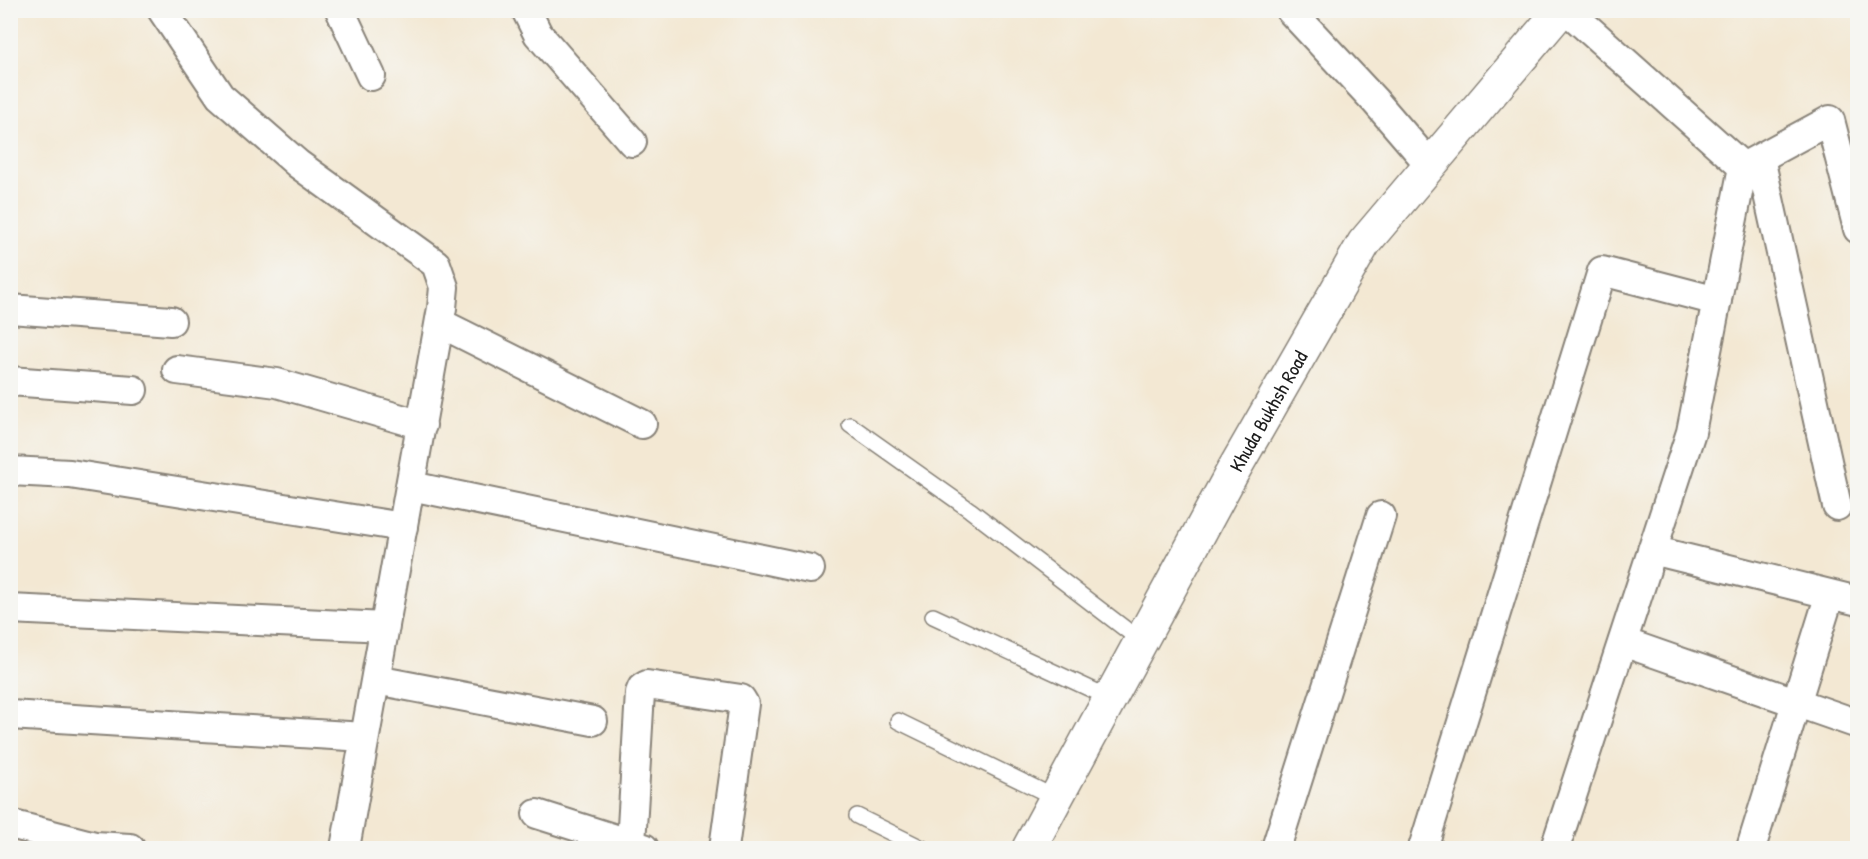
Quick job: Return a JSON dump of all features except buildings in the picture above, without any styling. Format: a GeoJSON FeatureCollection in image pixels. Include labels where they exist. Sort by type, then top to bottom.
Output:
{"type":"FeatureCollection","features":[{"type":"Feature","properties":{"kind":"street"},"geometry":{"type":"LineString","coordinates":[[162,10],[220,96],[298,164],[436,264],[444,287],[440,323],[345,849]]}},
{"type":"Feature","properties":{"kind":"street"},"geometry":{"type":"LineString","coordinates":[[340,10],[371,76]]}},
{"type":"Feature","properties":{"kind":"street"},"geometry":{"type":"LineString","coordinates":[[526,10],[538,34],[632,142]]}},
{"type":"Feature","properties":{"kind":"street"},"geometry":{"type":"LineString","coordinates":[[1290,10],[1375,101],[1430,165]]}},
{"type":"Feature","properties":{"kind":"street","name":"Khuda Bukhsh Road"},"geometry":{"type":"LineString","coordinates":[[1029,849],[1233,471],[1364,243],[1561,10]]}},
{"type":"Feature","properties":{"kind":"street"},"geometry":{"type":"LineString","coordinates":[[1567,10],[1752,163],[1837,506]]}},
{"type":"Feature","properties":{"kind":"street"},"geometry":{"type":"LineString","coordinates":[[1555,849],[1691,432],[1717,301],[1752,163],[1830,120],[1857,229]]}},
{"type":"Feature","properties":{"kind":"street"},"geometry":{"type":"LineString","coordinates":[[1423,849],[1602,271],[1717,301]]}},
{"type":"Feature","properties":{"kind":"street"},"geometry":{"type":"LineString","coordinates":[[10,309],[171,321]]}},
{"type":"Feature","properties":{"kind":"street"},"geometry":{"type":"LineString","coordinates":[[440,323],[642,424]]}},
{"type":"Feature","properties":{"kind":"street"},"geometry":{"type":"LineString","coordinates":[[177,370],[277,383],[422,424]]}},
{"type":"Feature","properties":{"kind":"street"},"geometry":{"type":"LineString","coordinates":[[10,381],[134,390]]}},
{"type":"Feature","properties":{"kind":"street"},"geometry":{"type":"LineString","coordinates":[[10,471],[70,474],[403,527]]}},
{"type":"Feature","properties":{"kind":"street"},"geometry":{"type":"LineString","coordinates":[[411,486],[810,569]]}},
{"type":"Feature","properties":{"kind":"street"},"geometry":{"type":"LineString","coordinates":[[1276,849],[1381,516]]}},
{"type":"Feature","properties":{"kind":"street"},"geometry":{"type":"LineString","coordinates":[[1652,550],[1857,601]]}},
{"type":"Feature","properties":{"kind":"street"},"geometry":{"type":"LineString","coordinates":[[1752,849],[1830,594]]}},
{"type":"Feature","properties":{"kind":"street"},"geometry":{"type":"LineString","coordinates":[[10,609],[385,627]]}},
{"type":"Feature","properties":{"kind":"street"},"geometry":{"type":"LineString","coordinates":[[1623,642],[1857,724]]}},
{"type":"Feature","properties":{"kind":"street"},"geometry":{"type":"LineString","coordinates":[[375,680],[593,721]]}},
{"type":"Feature","properties":{"kind":"street"},"geometry":{"type":"LineString","coordinates":[[537,814],[637,846],[640,693],[642,688],[647,685],[741,699],[744,704],[723,849]]}},
{"type":"Feature","properties":{"kind":"street"},"geometry":{"type":"LineString","coordinates":[[10,715],[365,737]]}},
{"type":"Feature","properties":{"kind":"street"},"geometry":{"type":"LineString","coordinates":[[10,824],[95,846],[130,849]]}},
{"type":"Feature","properties":{"kind":"lane"},"geometry":{"type":"LineString","coordinates":[[850,425],[970,510],[1141,640]]}},
{"type":"Feature","properties":{"kind":"lane"},"geometry":{"type":"LineString","coordinates":[[933,616],[1110,698]]}},
{"type":"Feature","properties":{"kind":"lane"},"geometry":{"type":"LineString","coordinates":[[898,721],[1056,798]]}},
{"type":"Feature","properties":{"kind":"lane"},"geometry":{"type":"LineString","coordinates":[[857,816],[922,849]]}}]}
